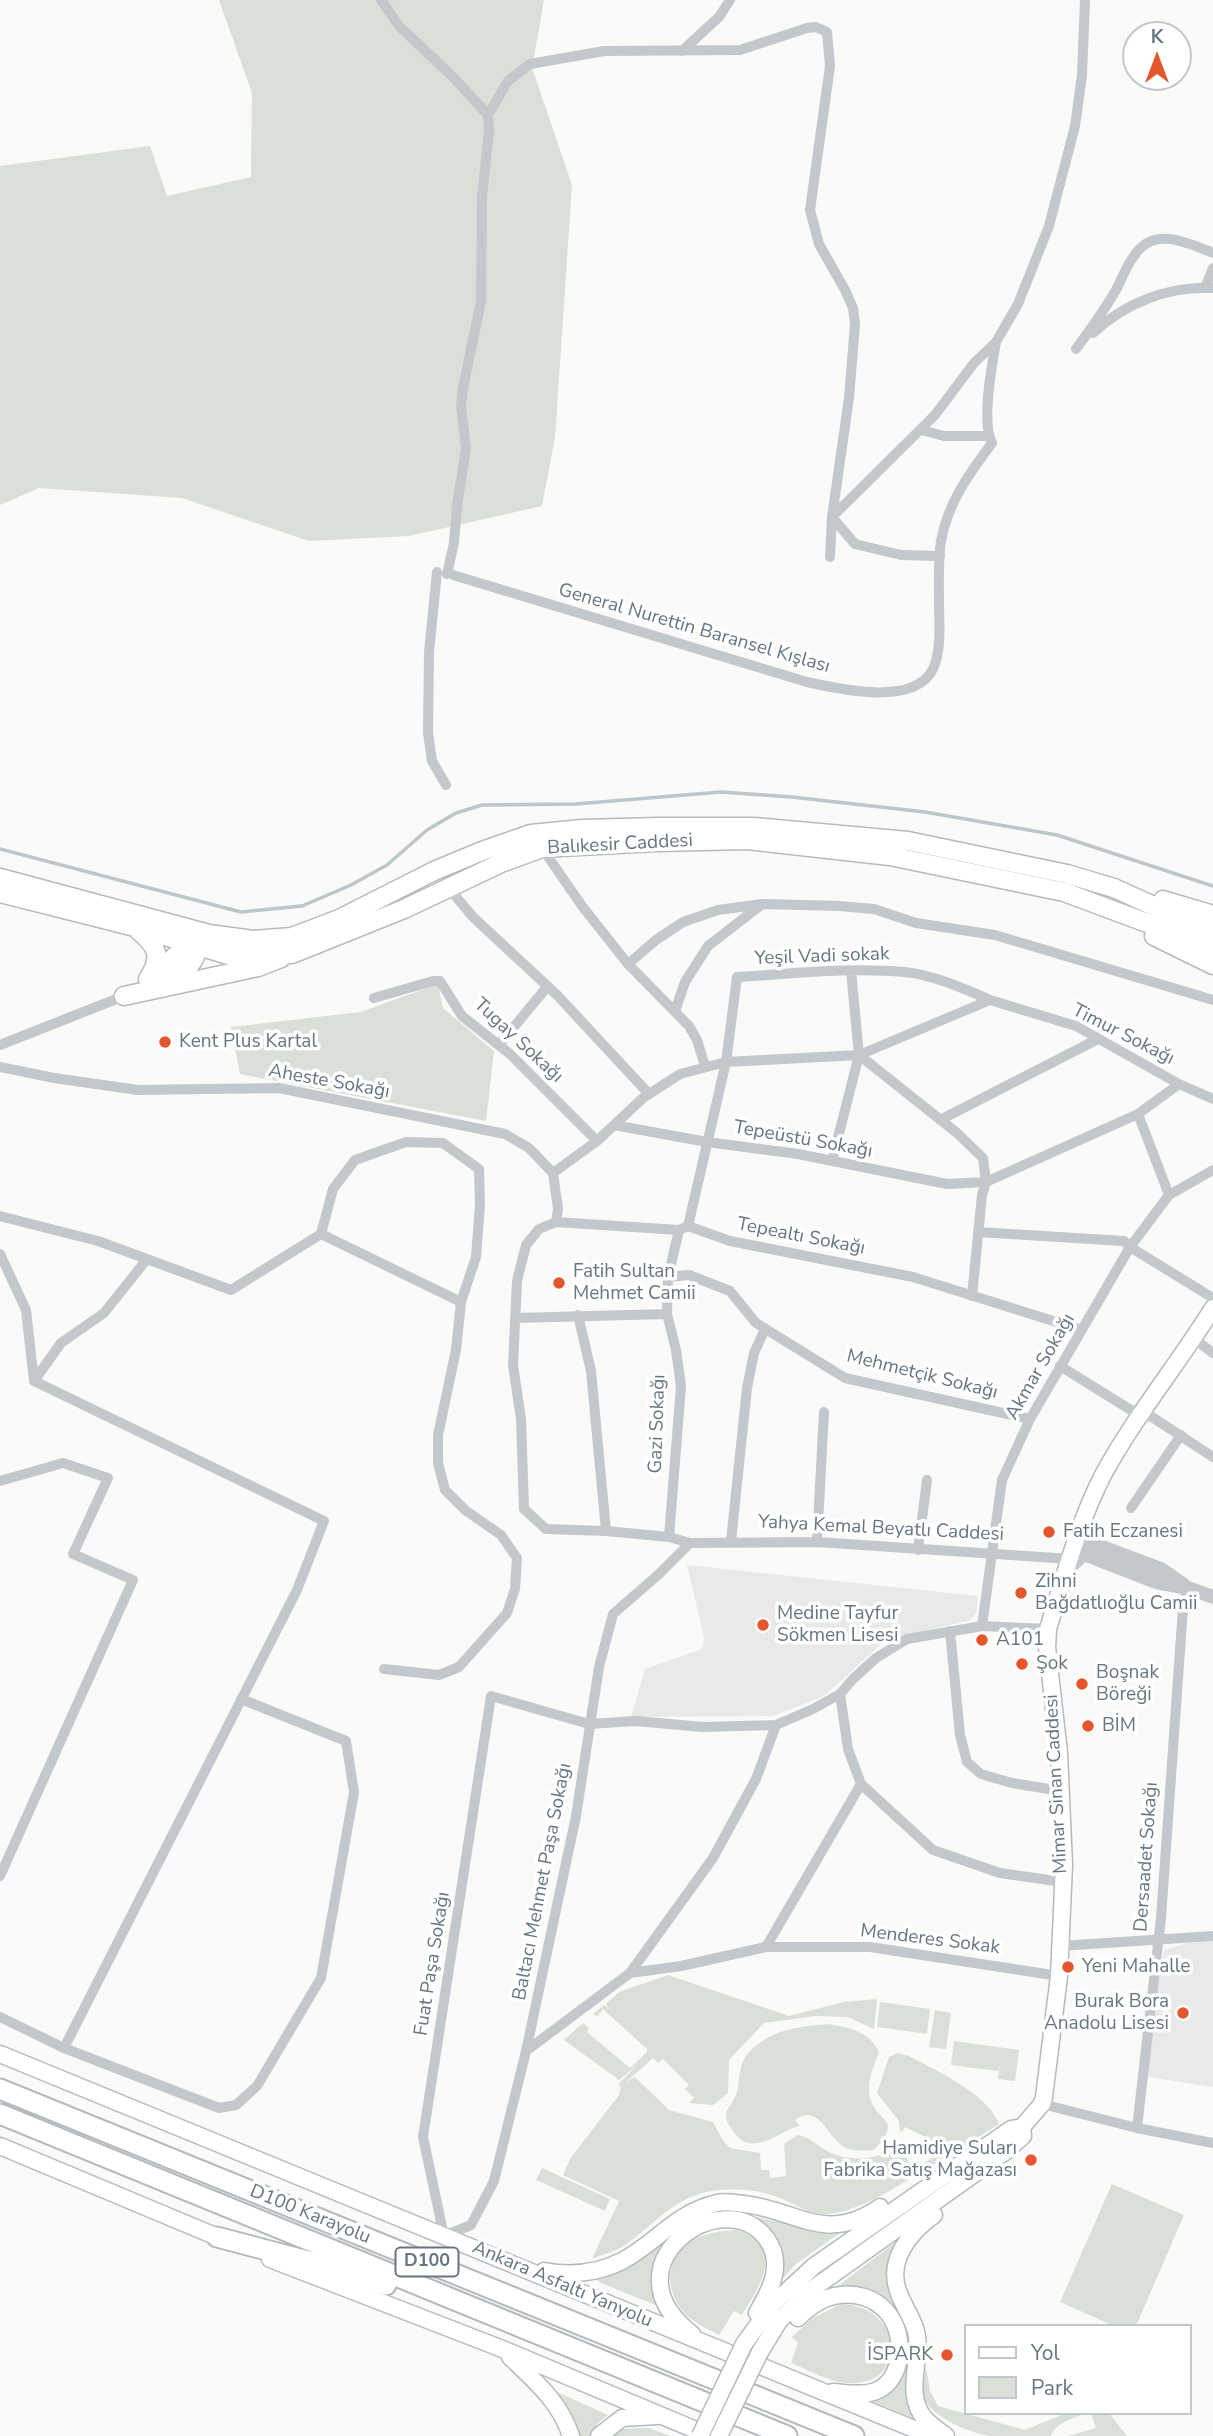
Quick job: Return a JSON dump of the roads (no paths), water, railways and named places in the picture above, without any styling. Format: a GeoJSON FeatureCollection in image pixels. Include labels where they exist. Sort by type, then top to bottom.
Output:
{"type":"FeatureCollection","features":[{"type":"Feature","properties":{"kind":"highway","name":"D100 Karayolu"},"geometry":{"type":"LineString","coordinates":[[0,2089],[854,2436]]}},
{"type":"Feature","properties":{"kind":"highway","name":"D100 Karayolu"},"geometry":{"type":"LineString","coordinates":[[0,2114],[787,2436]]}},
{"type":"Feature","properties":{"kind":"highway"},"geometry":{"type":"LineString","coordinates":[[217,2238],[319,2264],[524,2329]]}},
{"type":"Feature","properties":{"kind":"main road","name":"Balıkesir Caddesi"},"geometry":{"type":"LineString","coordinates":[[292,946],[434,871],[531,834],[582,830],[754,827],[908,841],[1055,871],[1114,888],[1213,933]]}},
{"type":"Feature","properties":{"kind":"main road","name":"Balıkesir Caddesi"},"geometry":{"type":"LineString","coordinates":[[0,878],[193,939],[228,955],[292,946],[404,909],[447,886],[542,848],[747,840],[890,856],[1052,889],[1106,907],[1213,950]]}},
{"type":"Feature","properties":{"kind":"main road"},"geometry":{"type":"LineString","coordinates":[[1114,888],[1213,915]]}},
{"type":"Feature","properties":{"kind":"main road","name":"Balıkesir Caddesi"},"geometry":{"type":"LineString","coordinates":[[0,893],[193,939]]}},
{"type":"Feature","properties":{"kind":"main road"},"geometry":{"type":"LineString","coordinates":[[1106,907],[1151,934],[1213,965]]}},
{"type":"Feature","properties":{"kind":"main road"},"geometry":{"type":"LineString","coordinates":[[135,927],[156,950],[154,983]]}},
{"type":"Feature","properties":{"kind":"main road"},"geometry":{"type":"LineString","coordinates":[[154,983],[193,939]]}},
{"type":"Feature","properties":{"kind":"main road"},"geometry":{"type":"LineString","coordinates":[[124,996],[154,983],[258,967],[292,946]]}},
{"type":"Feature","properties":{"kind":"main road","name":"Mimar Sinan Caddesi"},"geometry":{"type":"LineString","coordinates":[[1042,2104],[1059,1976],[1063,1882],[1059,1753],[1047,1647],[1048,1629],[1089,1504],[1104,1473],[1139,1415],[1213,1308]]}},
{"type":"Feature","properties":{"kind":"main road","name":"Ankara Asfaltı Yanyolu"},"geometry":{"type":"LineString","coordinates":[[0,2054],[931,2436]]}},
{"type":"Feature","properties":{"kind":"main road"},"geometry":{"type":"LineString","coordinates":[[744,2344],[773,2304],[814,2266],[1011,2129],[1022,2127],[1042,2104]]}},
{"type":"Feature","properties":{"kind":"main road"},"geometry":{"type":"LineString","coordinates":[[946,2436],[925,2418],[917,2404],[913,2383],[918,2360],[916,2331],[898,2291],[896,2266],[904,2243],[919,2225],[937,2213],[1023,2136],[1022,2127]]}},
{"type":"Feature","properties":{"kind":"main road"},"geometry":{"type":"LineString","coordinates":[[0,2146],[217,2238],[500,2348],[710,2436]]}},
{"type":"Feature","properties":{"kind":"main road"},"geometry":{"type":"LineString","coordinates":[[719,2436],[760,2352],[779,2321],[811,2290],[1005,2152]]}},
{"type":"Feature","properties":{"kind":"main road"},"geometry":{"type":"LineString","coordinates":[[519,2267],[562,2274],[604,2267],[623,2260],[672,2223],[693,2211],[720,2202],[761,2206],[807,2223],[844,2224],[865,2217],[969,2160]]}},
{"type":"Feature","properties":{"kind":"main road"},"geometry":{"type":"LineString","coordinates":[[699,2436],[773,2279],[776,2263],[773,2247],[760,2230],[747,2222],[729,2219],[711,2222],[688,2231],[675,2241],[665,2256],[659,2284],[663,2298],[683,2327],[706,2344]]}},
{"type":"Feature","properties":{"kind":"main road"},"geometry":{"type":"LineString","coordinates":[[760,2352],[811,2305],[834,2296],[857,2295],[877,2303],[889,2313],[899,2331],[901,2349],[891,2381],[869,2393],[822,2392]]}},
{"type":"Feature","properties":{"kind":"main road"},"geometry":{"type":"LineString","coordinates":[[500,2348],[557,2405],[571,2436]]}},
{"type":"Feature","properties":{"kind":"main road"},"geometry":{"type":"LineString","coordinates":[[599,2436],[622,2418],[664,2416]]}},
{"type":"Feature","properties":{"kind":"street"},"geometry":{"type":"LineString","coordinates":[[381,0],[399,26],[452,76],[488,115]]}},
{"type":"Feature","properties":{"kind":"street"},"geometry":{"type":"LineString","coordinates":[[682,51],[719,17],[730,0]]}},
{"type":"Feature","properties":{"kind":"street","name":"General Nurettin Baransel Kışlası"},"geometry":{"type":"LineString","coordinates":[[832,517],[946,402],[974,363],[996,342],[1018,304],[1041,249],[1065,172],[1080,96],[1085,0]]}},
{"type":"Feature","properties":{"kind":"street"},"geometry":{"type":"LineString","coordinates":[[446,785],[432,761],[428,733],[429,652],[454,543],[466,448],[461,407],[481,301],[482,196],[489,132],[488,115],[508,81],[530,64],[604,51],[740,50],[807,27],[827,32],[830,65],[810,209],[819,244],[845,290],[853,308],[855,324],[849,398],[832,517],[830,557]]}},
{"type":"Feature","properties":{"kind":"street"},"geometry":{"type":"LineString","coordinates":[[1213,253],[1171,239],[1159,238],[1143,245],[1135,254],[1111,300],[1076,349],[1116,313],[1141,301],[1168,292],[1209,288],[1213,268]]}},
{"type":"Feature","properties":{"kind":"street","name":"General Nurettin Baransel Kışlası"},"geometry":{"type":"LineString","coordinates":[[446,574],[807,682],[856,691],[894,692],[918,685],[932,669],[937,653],[943,531],[951,505],[964,481],[992,443],[989,436],[990,384],[996,342]]}},
{"type":"Feature","properties":{"kind":"street"},"geometry":{"type":"LineString","coordinates":[[921,430],[944,436],[989,436]]}},
{"type":"Feature","properties":{"kind":"street"},"geometry":{"type":"LineString","coordinates":[[832,517],[855,544],[901,555],[940,556]]}},
{"type":"Feature","properties":{"kind":"street"},"geometry":{"type":"LineString","coordinates":[[542,848],[582,906],[628,964],[689,1026],[697,1040],[705,1066]]}},
{"type":"Feature","properties":{"kind":"street"},"geometry":{"type":"LineString","coordinates":[[447,886],[473,917],[547,987],[649,1094]]}},
{"type":"Feature","properties":{"kind":"street"},"geometry":{"type":"LineString","coordinates":[[628,964],[683,922],[718,910],[762,904],[839,906],[874,909],[916,923],[952,927],[1027,944],[1213,1000]]}},
{"type":"Feature","properties":{"kind":"street"},"geometry":{"type":"LineString","coordinates":[[675,1011],[685,982],[708,946],[762,904]]}},
{"type":"Feature","properties":{"kind":"street"},"geometry":{"type":"LineString","coordinates":[[832,1161],[859,1055],[851,971]]}},
{"type":"Feature","properties":{"kind":"street","name":"Yeşil Vadi sokak"},"geometry":{"type":"LineString","coordinates":[[683,1228],[726,1062],[737,977],[851,971],[906,972],[961,987],[990,1000]]}},
{"type":"Feature","properties":{"kind":"street","name":"Tugay Sokağı"},"geometry":{"type":"LineString","coordinates":[[374,998],[440,981],[462,1016],[499,1045],[597,1141]]}},
{"type":"Feature","properties":{"kind":"street"},"geometry":{"type":"LineString","coordinates":[[499,1045],[547,987]]}},
{"type":"Feature","properties":{"kind":"street"},"geometry":{"type":"LineString","coordinates":[[0,1045],[124,996]]}},
{"type":"Feature","properties":{"kind":"street"},"geometry":{"type":"LineString","coordinates":[[556,1222],[558,1209],[553,1173],[597,1141],[649,1094],[680,1074],[726,1062],[859,1055],[990,1000]]}},
{"type":"Feature","properties":{"kind":"street","name":"Timur Sokağı"},"geometry":{"type":"LineString","coordinates":[[990,1000],[1076,1026],[1179,1084],[1213,1099]]}},
{"type":"Feature","properties":{"kind":"street"},"geometry":{"type":"LineString","coordinates":[[940,1119],[1098,1039]]}},
{"type":"Feature","properties":{"kind":"street"},"geometry":{"type":"LineString","coordinates":[[859,1055],[957,1133],[983,1158],[986,1182],[982,1195],[972,1296]]}},
{"type":"Feature","properties":{"kind":"street","name":"Aheste Sokağı"},"geometry":{"type":"LineString","coordinates":[[0,1067],[138,1090],[279,1088],[505,1134],[529,1148],[553,1173]]}},
{"type":"Feature","properties":{"kind":"street"},"geometry":{"type":"LineString","coordinates":[[986,1182],[1138,1114],[1179,1084]]}},
{"type":"Feature","properties":{"kind":"street"},"geometry":{"type":"LineString","coordinates":[[1138,1114],[1169,1195]]}},
{"type":"Feature","properties":{"kind":"street","name":"Tepeüstü Sokağı"},"geometry":{"type":"LineString","coordinates":[[614,1125],[832,1161],[947,1184],[986,1182]]}},
{"type":"Feature","properties":{"kind":"street"},"geometry":{"type":"LineString","coordinates":[[0,1216],[98,1241],[231,1290],[321,1234],[333,1189],[355,1160],[406,1143],[443,1143],[479,1169],[480,1205],[476,1257],[461,1302],[456,1350],[438,1435],[438,1463],[445,1490],[465,1510],[501,1535],[517,1558],[515,1589],[507,1613],[458,1667],[439,1675],[384,1668]]}},
{"type":"Feature","properties":{"kind":"street","name":"Akmar Sokağı"},"geometry":{"type":"LineString","coordinates":[[982,1626],[1002,1480],[1030,1419],[1130,1247],[1169,1195],[1213,1170]]}},
{"type":"Feature","properties":{"kind":"street","name":"Tepealtı Sokağı"},"geometry":{"type":"LineString","coordinates":[[556,1222],[683,1228],[730,1241],[913,1277],[1082,1330]]}},
{"type":"Feature","properties":{"kind":"street","name":"Yahya Kemal Beyatlı Caddesi"},"geometry":{"type":"LineString","coordinates":[[556,1222],[540,1229],[526,1245],[517,1281],[513,1365],[521,1419],[524,1509],[546,1529],[669,1537],[690,1543],[817,1542],[993,1554],[1068,1564],[1084,1554],[1156,1581],[1213,1597]]}},
{"type":"Feature","properties":{"kind":"street","name":"Gazi Sokağı"},"geometry":{"type":"LineString","coordinates":[[669,1537],[681,1386],[667,1314],[668,1277],[683,1228]]}},
{"type":"Feature","properties":{"kind":"street"},"geometry":{"type":"LineString","coordinates":[[978,1232],[1124,1241],[1213,1298]]}},
{"type":"Feature","properties":{"kind":"street"},"geometry":{"type":"LineString","coordinates":[[321,1234],[461,1302]]}},
{"type":"Feature","properties":{"kind":"street"},"geometry":{"type":"LineString","coordinates":[[0,1254],[26,1310],[34,1381]]}},
{"type":"Feature","properties":{"kind":"street"},"geometry":{"type":"LineString","coordinates":[[34,1381],[61,1343],[104,1313],[147,1259]]}},
{"type":"Feature","properties":{"kind":"street","name":"Mehmetçik Sokağı"},"geometry":{"type":"LineString","coordinates":[[668,1277],[689,1275],[730,1291],[756,1323],[845,1378],[1030,1419]]}},
{"type":"Feature","properties":{"kind":"street"},"geometry":{"type":"LineString","coordinates":[[515,1318],[667,1314]]}},
{"type":"Feature","properties":{"kind":"street"},"geometry":{"type":"LineString","coordinates":[[578,1315],[591,1371],[606,1531]]}},
{"type":"Feature","properties":{"kind":"street"},"geometry":{"type":"LineString","coordinates":[[731,1541],[747,1388],[754,1353],[765,1329]]}},
{"type":"Feature","properties":{"kind":"street"},"geometry":{"type":"LineString","coordinates":[[1194,1339],[1213,1353]]}},
{"type":"Feature","properties":{"kind":"street"},"geometry":{"type":"LineString","coordinates":[[1060,1366],[1139,1415],[1153,1417],[1213,1457]]}},
{"type":"Feature","properties":{"kind":"street"},"geometry":{"type":"LineString","coordinates":[[34,1381],[324,1521],[297,1590],[64,2048]]}},
{"type":"Feature","properties":{"kind":"street"},"geometry":{"type":"LineString","coordinates":[[817,1542],[824,1412]]}},
{"type":"Feature","properties":{"kind":"street"},"geometry":{"type":"LineString","coordinates":[[1131,1508],[1181,1435]]}},
{"type":"Feature","properties":{"kind":"street"},"geometry":{"type":"LineString","coordinates":[[0,1481],[63,1463],[108,1478],[73,1554],[132,1580],[0,1876]]}},
{"type":"Feature","properties":{"kind":"street"},"geometry":{"type":"LineString","coordinates":[[918,1550],[927,1480]]}},
{"type":"Feature","properties":{"kind":"street","name":"Yahya Kemal Beyatlı Caddesi"},"geometry":{"type":"LineString","coordinates":[[1078,1538],[1161,1569],[1188,1588]]}},
{"type":"Feature","properties":{"kind":"street","name":"Baltacı Mehmet Paşa Sokağı"},"geometry":{"type":"LineString","coordinates":[[444,2236],[471,2225],[494,2181],[526,2051],[576,1816],[599,1667],[613,1614],[690,1543]]}},
{"type":"Feature","properties":{"kind":"street","name":"Dersaadet Sokağı"},"geometry":{"type":"LineString","coordinates":[[1137,2129],[1159,1941],[1183,1608],[1188,1588]]}},
{"type":"Feature","properties":{"kind":"street"},"geometry":{"type":"LineString","coordinates":[[589,1724],[635,1721],[703,1727],[776,1725],[839,1694],[876,1658],[907,1639],[982,1626],[1048,1629]]}},
{"type":"Feature","properties":{"kind":"street"},"geometry":{"type":"LineString","coordinates":[[950,1631],[960,1735],[967,1762],[981,1774],[1012,1783],[1060,1791]]}},
{"type":"Feature","properties":{"kind":"street"},"geometry":{"type":"LineString","coordinates":[[839,1694],[848,1749],[861,1784],[933,1850],[1000,1873],[1063,1882]]}},
{"type":"Feature","properties":{"kind":"street","name":"Fuat Paşa Sokağı"},"geometry":{"type":"LineString","coordinates":[[444,2236],[423,2137],[491,1696],[589,1724]]}},
{"type":"Feature","properties":{"kind":"street"},"geometry":{"type":"LineString","coordinates":[[0,2017],[64,2048],[219,2108],[236,2105],[257,2086],[321,1978],[354,1792],[346,1741],[242,1699]]}},
{"type":"Feature","properties":{"kind":"street"},"geometry":{"type":"LineString","coordinates":[[526,2051],[630,1973],[713,1858],[756,1779],[776,1725]]}},
{"type":"Feature","properties":{"kind":"street"},"geometry":{"type":"LineString","coordinates":[[766,1947],[861,1784]]}},
{"type":"Feature","properties":{"kind":"street"},"geometry":{"type":"LineString","coordinates":[[1060,1946],[1213,1936]]}},
{"type":"Feature","properties":{"kind":"street","name":"Menderes Sokak"},"geometry":{"type":"LineString","coordinates":[[630,1973],[681,1966],[766,1947],[870,1947],[1059,1976]]}},
{"type":"Feature","properties":{"kind":"street"},"geometry":{"type":"LineString","coordinates":[[1042,2104],[1137,2129],[1213,2143]]}},
{"type":"Feature","properties":{"kind":"waterway"},"geometry":{"type":"LineString","coordinates":[[0,849],[241,912],[302,906],[351,885],[387,865],[427,830],[456,813],[482,805],[576,804],[721,792],[925,812],[1057,835],[1213,886]]}},
{"type":"Feature","properties":{"kind":"place","name":"Kent Plus Kartal"},"geometry":{"type":"Point","coordinates":[165,1042]}},
{"type":"Feature","properties":{"kind":"place","name":"Fatih Sultan Mehmet Camii"},"geometry":{"type":"Point","coordinates":[559,1283]}},
{"type":"Feature","properties":{"kind":"place","name":"Fatih Eczanesi"},"geometry":{"type":"Point","coordinates":[1049,1532]}},
{"type":"Feature","properties":{"kind":"place","name":"Zihni Bağdatlıoğlu Camii"},"geometry":{"type":"Point","coordinates":[1021,1593]}},
{"type":"Feature","properties":{"kind":"place","name":"Medine Tayfur Sökmen Lisesi"},"geometry":{"type":"Point","coordinates":[763,1625]}},
{"type":"Feature","properties":{"kind":"place","name":"A101"},"geometry":{"type":"Point","coordinates":[982,1640]}},
{"type":"Feature","properties":{"kind":"place","name":"Şok"},"geometry":{"type":"Point","coordinates":[1022,1664]}},
{"type":"Feature","properties":{"kind":"place","name":"Boşnak Böreği"},"geometry":{"type":"Point","coordinates":[1082,1684]}},
{"type":"Feature","properties":{"kind":"place","name":"BİM"},"geometry":{"type":"Point","coordinates":[1088,1726]}},
{"type":"Feature","properties":{"kind":"place","name":"Yeni Mahalle"},"geometry":{"type":"Point","coordinates":[1068,1967]}},
{"type":"Feature","properties":{"kind":"place","name":"Burak Bora Anadolu Lisesi"},"geometry":{"type":"Point","coordinates":[1183,2013]}},
{"type":"Feature","properties":{"kind":"place","name":"Hamidiye Suları Fabrika Satış Mağazası"},"geometry":{"type":"Point","coordinates":[1031,2160]}},
{"type":"Feature","properties":{"kind":"place","name":"İSPARK"},"geometry":{"type":"Point","coordinates":[947,2355]}}]}
